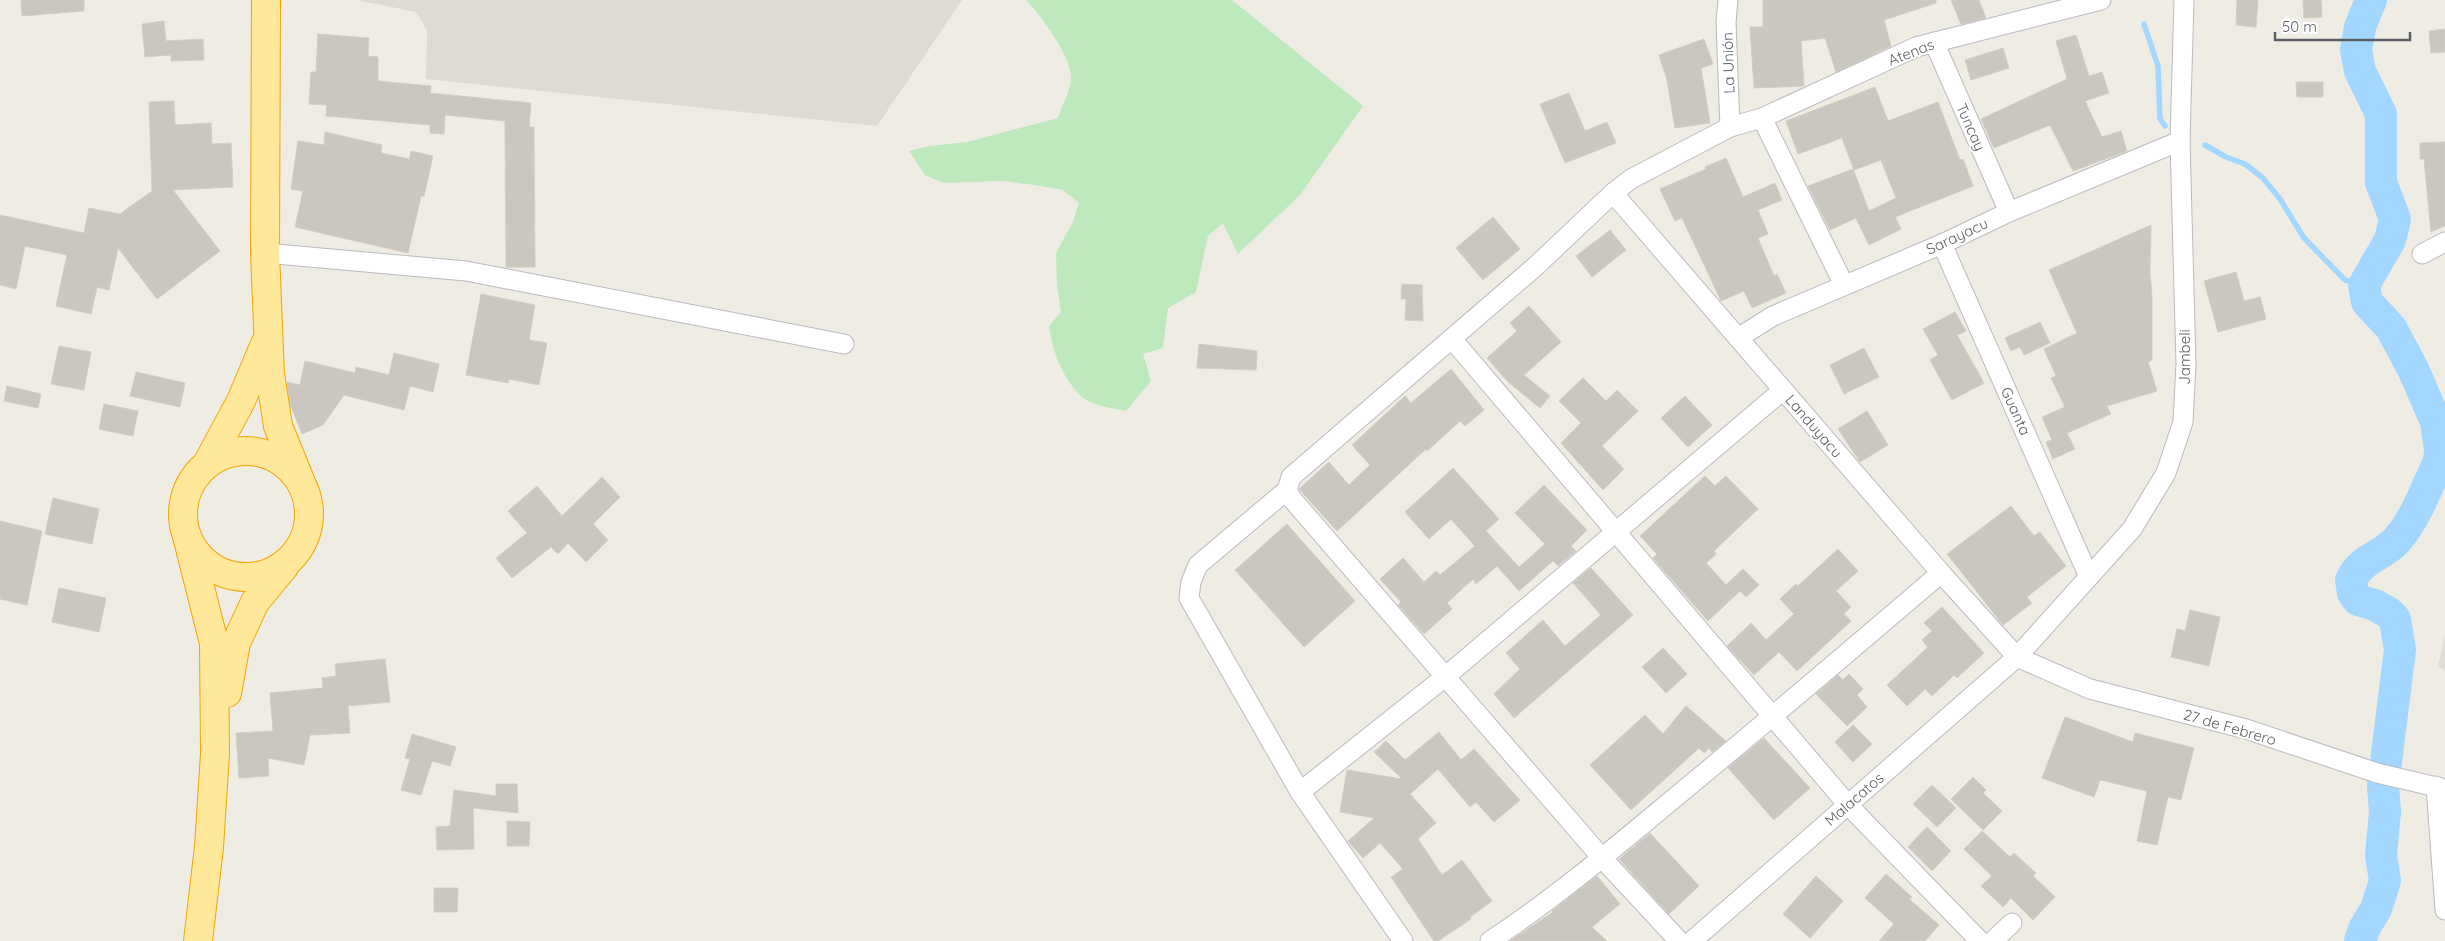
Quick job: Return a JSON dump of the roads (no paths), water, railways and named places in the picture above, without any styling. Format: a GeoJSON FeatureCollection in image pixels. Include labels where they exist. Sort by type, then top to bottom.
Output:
{"type":"FeatureCollection","features":[{"type":"Feature","properties":{"kind":"highway"},"geometry":{"type":"LineString","coordinates":[[215,754],[236,642],[255,602],[286,563],[296,554],[308,531],[309,504],[278,426],[270,374],[265,253],[266,0]]}},
{"type":"Feature","properties":{"kind":"highway"},"geometry":{"type":"LineString","coordinates":[[207,464],[250,384],[269,331]]}},
{"type":"Feature","properties":{"kind":"highway"},"geometry":{"type":"LineString","coordinates":[[198,941],[209,847],[215,754],[214,643],[184,523],[185,497],[197,473],[207,464],[230,453],[256,452],[281,461],[300,480]]}},
{"type":"Feature","properties":{"kind":"highway"},"geometry":{"type":"LineString","coordinates":[[187,536],[202,558],[212,566],[236,576],[263,575],[286,563]]}},
{"type":"Feature","properties":{"kind":"street","name":"La Unión"},"geometry":{"type":"LineString","coordinates":[[1728,0],[1726,22],[1730,127]]}},
{"type":"Feature","properties":{"kind":"street","name":"Atenas"},"geometry":{"type":"LineString","coordinates":[[1403,941],[1300,792],[1189,598],[1190,582],[1198,565],[1287,490],[1291,477],[1537,265],[1631,178],[1730,127],[1762,118],[1916,47],[2101,0]]}},
{"type":"Feature","properties":{"kind":"street","name":"Jambeli"},"geometry":{"type":"LineString","coordinates":[[2017,658],[2132,529],[2166,472],[2183,422],[2186,364],[2180,141],[2184,0]]}},
{"type":"Feature","properties":{"kind":"street","name":"Tuncay"},"geometry":{"type":"LineString","coordinates":[[1934,42],[2009,212]]}},
{"type":"Feature","properties":{"kind":"street"},"geometry":{"type":"LineString","coordinates":[[1762,118],[1844,285]]}},
{"type":"Feature","properties":{"kind":"street","name":"Sarayacu"},"geometry":{"type":"LineString","coordinates":[[1738,338],[1773,316],[1942,244],[2009,212],[2180,141]]}},
{"type":"Feature","properties":{"kind":"street","name":"Landuyacu"},"geometry":{"type":"LineString","coordinates":[[1613,193],[2017,658]]}},
{"type":"Feature","properties":{"kind":"street"},"geometry":{"type":"LineString","coordinates":[[2422,254],[2445,242]]}},
{"type":"Feature","properties":{"kind":"street","name":"Guanta"},"geometry":{"type":"LineString","coordinates":[[1942,244],[2090,577]]}},
{"type":"Feature","properties":{"kind":"street"},"geometry":{"type":"LineString","coordinates":[[265,253],[466,271],[844,344]]}},
{"type":"Feature","properties":{"kind":"street"},"geometry":{"type":"LineString","coordinates":[[1452,339],[1772,718],[1848,805],[1980,941]]}},
{"type":"Feature","properties":{"kind":"street"},"geometry":{"type":"LineString","coordinates":[[1300,792],[1446,677],[1783,390]]}},
{"type":"Feature","properties":{"kind":"street"},"geometry":{"type":"LineString","coordinates":[[1287,490],[1292,499],[1602,858],[1679,941]]}},
{"type":"Feature","properties":{"kind":"street"},"geometry":{"type":"LineString","coordinates":[[1490,941],[1524,919],[1602,858],[1772,718],[1941,572]]}},
{"type":"Feature","properties":{"kind":"street","name":"27 de Febrero"},"geometry":{"type":"LineString","coordinates":[[2017,658],[2090,689],[2246,729],[2377,773],[2441,788]]}},
{"type":"Feature","properties":{"kind":"street","name":"Malacatos"},"geometry":{"type":"LineString","coordinates":[[1692,941],[2017,658]]}},
{"type":"Feature","properties":{"kind":"street"},"geometry":{"type":"LineString","coordinates":[[2441,788],[2445,910]]}},
{"type":"Feature","properties":{"kind":"street"},"geometry":{"type":"LineString","coordinates":[[1993,941],[2012,923]]}},
{"type":"Feature","properties":{"kind":"waterway"},"geometry":{"type":"LineString","coordinates":[[2360,941],[2365,927],[2376,909],[2385,881],[2381,855],[2385,812],[2383,786],[2400,650],[2395,619],[2375,605],[2358,600],[2353,593],[2351,580],[2360,567],[2385,550],[2404,531],[2421,502],[2439,461],[2440,449],[2436,422],[2413,369],[2391,328],[2367,302],[2364,285],[2390,240],[2395,219],[2381,182],[2381,114],[2360,71],[2356,50],[2360,27],[2371,0]]}},
{"type":"Feature","properties":{"kind":"waterway"},"geometry":{"type":"LineString","coordinates":[[2144,24],[2158,66],[2160,119],[2165,126]]}},
{"type":"Feature","properties":{"kind":"waterway"},"geometry":{"type":"LineString","coordinates":[[2205,145],[2226,157],[2245,164],[2263,178],[2280,199],[2304,238],[2345,280],[2364,285]]}}]}
